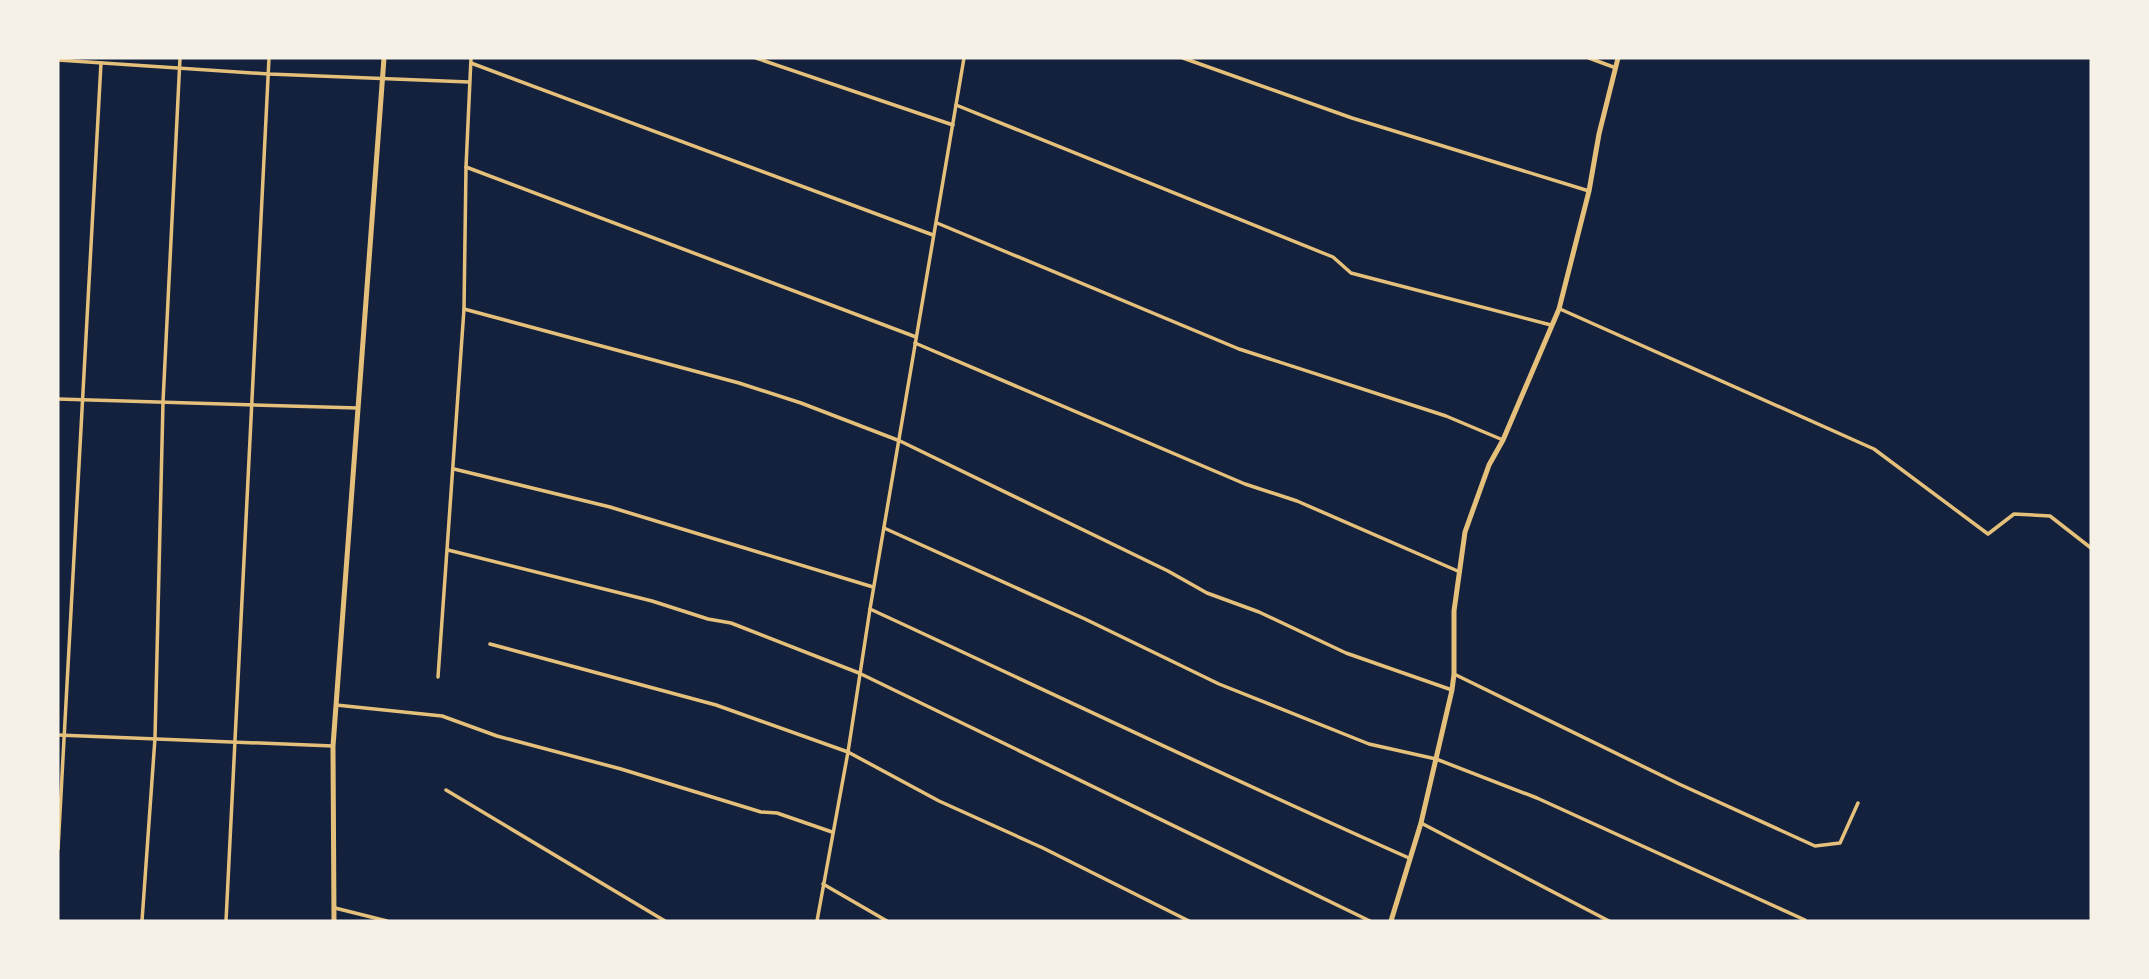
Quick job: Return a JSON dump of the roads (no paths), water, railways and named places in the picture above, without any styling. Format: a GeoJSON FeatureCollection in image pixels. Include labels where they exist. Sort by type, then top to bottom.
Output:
{"type":"FeatureCollection","features":[{"type":"Feature","properties":{"kind":"street"},"geometry":{"type":"LineString","coordinates":[[142,921],[155,737],[163,402],[180,58]]}},
{"type":"Feature","properties":{"kind":"street"},"geometry":{"type":"LineString","coordinates":[[226,921],[269,58]]}},
{"type":"Feature","properties":{"kind":"street"},"geometry":{"type":"LineString","coordinates":[[334,921],[333,746],[384,58]]}},
{"type":"Feature","properties":{"kind":"street"},"geometry":{"type":"LineString","coordinates":[[757,58],[953,125]]}},
{"type":"Feature","properties":{"kind":"street"},"geometry":{"type":"LineString","coordinates":[[817,921],[848,752],[873,587],[964,58]]}},
{"type":"Feature","properties":{"kind":"street"},"geometry":{"type":"LineString","coordinates":[[1183,58],[1196,60],[1352,118],[1589,191]]}},
{"type":"Feature","properties":{"kind":"street"},"geometry":{"type":"LineString","coordinates":[[1589,58],[1616,68]]}},
{"type":"Feature","properties":{"kind":"street"},"geometry":{"type":"LineString","coordinates":[[1391,921],[1421,823],[1452,690],[1454,611],[1465,532],[1489,465],[1503,439],[1559,309],[1589,191],[1599,134],[1618,58]]}},
{"type":"Feature","properties":{"kind":"street"},"geometry":{"type":"LineString","coordinates":[[58,60],[268,74],[469,82]]}},
{"type":"Feature","properties":{"kind":"street"},"geometry":{"type":"LineString","coordinates":[[438,677],[464,309],[471,61],[933,235]]}},
{"type":"Feature","properties":{"kind":"street"},"geometry":{"type":"LineString","coordinates":[[58,849],[101,63]]}},
{"type":"Feature","properties":{"kind":"street"},"geometry":{"type":"LineString","coordinates":[[956,105],[1333,257],[1351,272],[1551,325]]}},
{"type":"Feature","properties":{"kind":"street"},"geometry":{"type":"LineString","coordinates":[[466,167],[916,337]]}},
{"type":"Feature","properties":{"kind":"street"},"geometry":{"type":"LineString","coordinates":[[937,223],[1239,349],[1446,416],[1503,439]]}},
{"type":"Feature","properties":{"kind":"street"},"geometry":{"type":"LineString","coordinates":[[464,309],[738,383],[801,403],[900,441],[1168,571],[1207,593],[1259,612],[1346,653],[1452,690]]}},
{"type":"Feature","properties":{"kind":"street"},"geometry":{"type":"LineString","coordinates":[[1559,309],[1874,449],[1988,534],[2014,514],[2050,516],[2091,548]]}},
{"type":"Feature","properties":{"kind":"street"},"geometry":{"type":"LineString","coordinates":[[915,343],[1233,479],[1297,501],[1460,572]]}},
{"type":"Feature","properties":{"kind":"street"},"geometry":{"type":"LineString","coordinates":[[58,399],[358,408]]}},
{"type":"Feature","properties":{"kind":"street"},"geometry":{"type":"LineString","coordinates":[[454,469],[610,507],[873,587]]}},
{"type":"Feature","properties":{"kind":"street"},"geometry":{"type":"LineString","coordinates":[[884,528],[1085,619],[1219,684],[1369,744],[1436,759],[1537,797],[1805,920]]}},
{"type":"Feature","properties":{"kind":"street"},"geometry":{"type":"LineString","coordinates":[[448,550],[731,623],[859,673],[1370,921]]}},
{"type":"Feature","properties":{"kind":"street"},"geometry":{"type":"LineString","coordinates":[[870,609],[1104,717],[1186,758],[1409,858]]}},
{"type":"Feature","properties":{"kind":"street"},"geometry":{"type":"LineString","coordinates":[[490,645],[716,705],[848,752],[939,801],[1043,848],[1189,921]]}},
{"type":"Feature","properties":{"kind":"street"},"geometry":{"type":"LineString","coordinates":[[1454,674],[1678,784],[1815,846],[1840,843],[1858,803]]}},
{"type":"Feature","properties":{"kind":"street"},"geometry":{"type":"LineString","coordinates":[[336,705],[442,716],[497,736],[621,769],[748,809],[776,813],[832,832]]}},
{"type":"Feature","properties":{"kind":"street"},"geometry":{"type":"LineString","coordinates":[[58,734],[333,746]]}},
{"type":"Feature","properties":{"kind":"street"},"geometry":{"type":"LineString","coordinates":[[446,790],[665,921]]}},
{"type":"Feature","properties":{"kind":"street"},"geometry":{"type":"LineString","coordinates":[[1421,823],[1609,921]]}},
{"type":"Feature","properties":{"kind":"street"},"geometry":{"type":"LineString","coordinates":[[823,884],[887,921]]}},
{"type":"Feature","properties":{"kind":"street"},"geometry":{"type":"LineString","coordinates":[[335,908],[387,921]]}}]}
